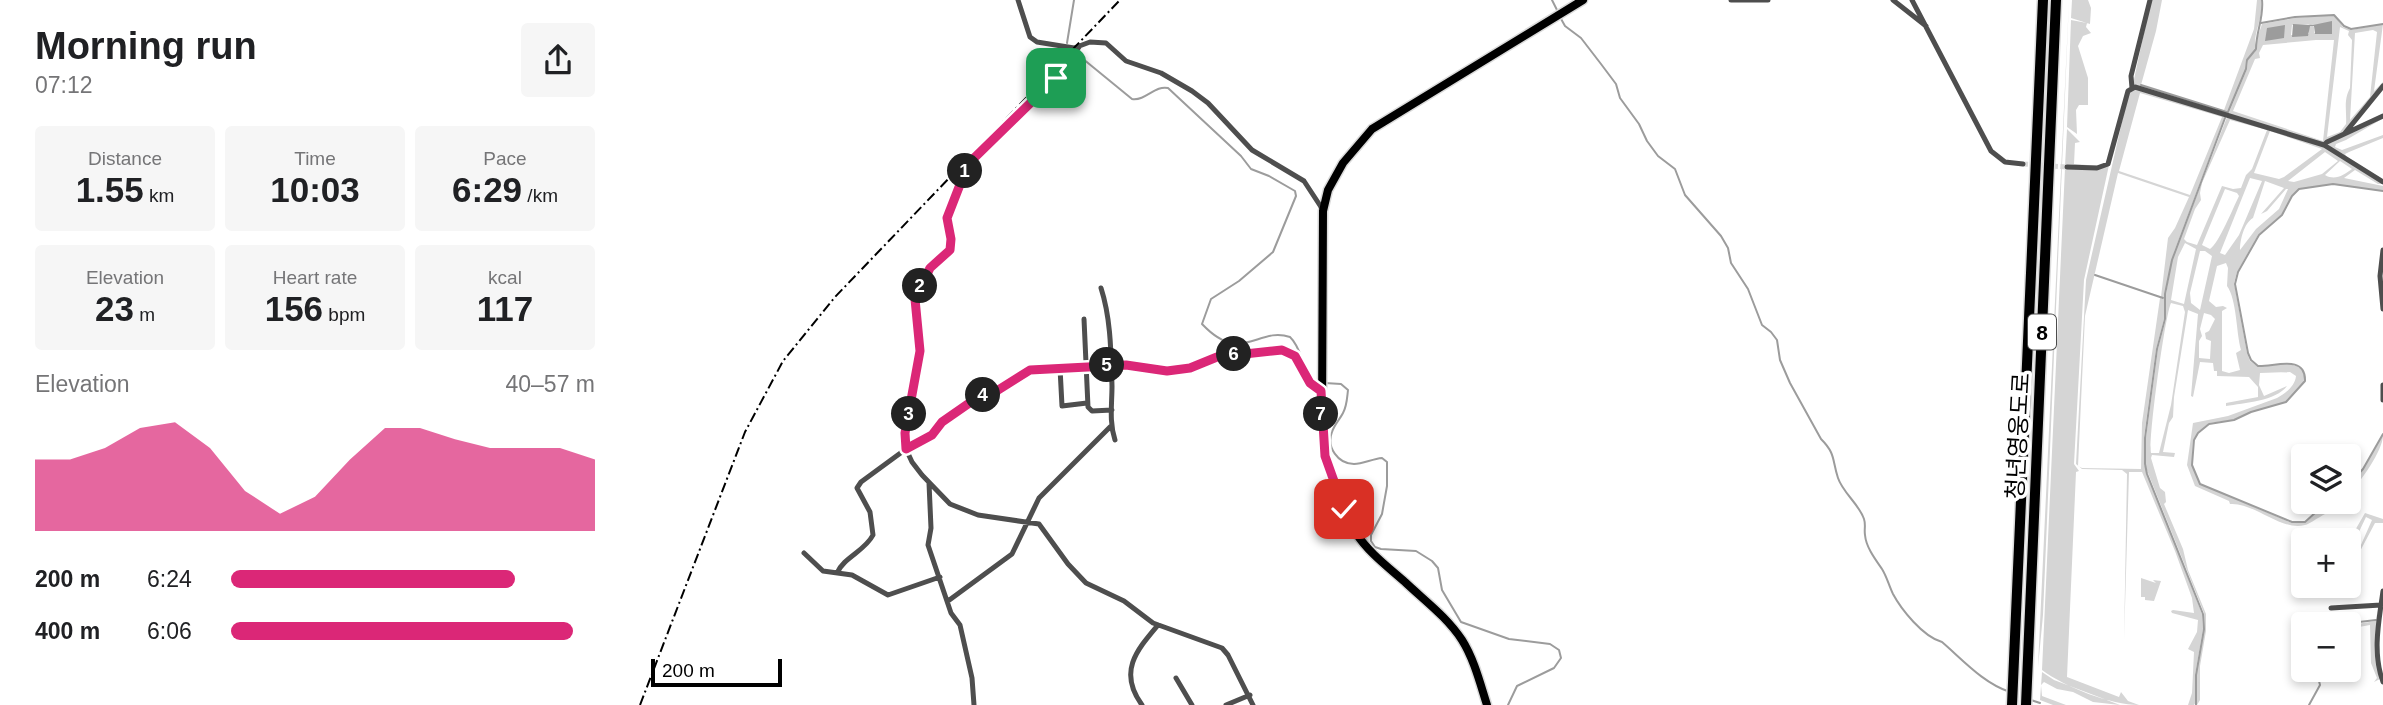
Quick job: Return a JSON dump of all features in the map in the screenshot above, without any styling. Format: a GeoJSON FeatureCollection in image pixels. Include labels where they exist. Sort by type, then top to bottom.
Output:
{"type":"FeatureCollection","features":[{"type":"Feature","properties":{"kind":"highway","name":"청년영웅도로"},"geometry":{"type":"LineString","coordinates":[[2012,705],[2043,0]]}},
{"type":"Feature","properties":{"kind":"highway","name":"청년영웅도로"},"geometry":{"type":"LineString","coordinates":[[2026,705],[2056,0]]}},
{"type":"Feature","properties":{"kind":"main road"},"geometry":{"type":"LineString","coordinates":[[1487,705],[1471,657],[1457,633],[1434,607],[1355,532],[1327,465],[1321,385],[1323,211],[1328,190],[1343,163],[1372,129],[1581,1]]}},
{"type":"Feature","properties":{"kind":"street"},"geometry":{"type":"LineString","coordinates":[[1018,0],[1032,40],[1058,47],[1079,47],[1090,42],[1106,43],[1126,61],[1161,73],[1192,91],[1208,103],[1252,150],[1304,181],[1323,211]]}},
{"type":"Feature","properties":{"kind":"street"},"geometry":{"type":"LineString","coordinates":[[1731,0],[1768,0]]}},
{"type":"Feature","properties":{"kind":"street"},"geometry":{"type":"LineString","coordinates":[[1893,0],[1927,27]]}},
{"type":"Feature","properties":{"kind":"street"},"geometry":{"type":"LineString","coordinates":[[1912,0],[1992,151],[2005,162],[2023,164]]}},
{"type":"Feature","properties":{"kind":"street"},"geometry":{"type":"LineString","coordinates":[[2067,167],[2097,168],[2108,164],[2128,91],[2132,88],[2132,76],[2150,0]]}},
{"type":"Feature","properties":{"kind":"street"},"geometry":{"type":"LineString","coordinates":[[1079,47],[1046,91],[986,144],[968,164],[962,177],[947,218],[950,250],[930,268],[915,299],[920,351],[905,433],[906,449],[912,462],[929,483],[943,498],[958,508],[989,517],[1039,524],[1068,564],[1086,583],[1124,601],[1158,625],[1222,648],[1250,695],[1253,705]]}},
{"type":"Feature","properties":{"kind":"street"},"geometry":{"type":"LineString","coordinates":[[2345,133],[2383,86]]}},
{"type":"Feature","properties":{"kind":"street"},"geometry":{"type":"LineString","coordinates":[[2132,88],[2325,145],[2383,182]]}},
{"type":"Feature","properties":{"kind":"street"},"geometry":{"type":"LineString","coordinates":[[2325,145],[2383,116]]}},
{"type":"Feature","properties":{"kind":"street"},"geometry":{"type":"LineString","coordinates":[[2383,250],[2380,285],[2383,309]]}},
{"type":"Feature","properties":{"kind":"street"},"geometry":{"type":"LineString","coordinates":[[1101,288],[1108,318],[1111,427],[1115,440]]}},
{"type":"Feature","properties":{"kind":"street"},"geometry":{"type":"LineString","coordinates":[[1084,319],[1087,403],[1092,411],[1112,410]]}},
{"type":"Feature","properties":{"kind":"street"},"geometry":{"type":"LineString","coordinates":[[837,573],[842,564],[873,535],[870,512],[858,486],[906,449],[932,435],[942,422],[978,397],[995,392],[1030,370],[1126,365],[1167,371],[1190,368],[1217,357],[1282,350],[1295,356],[1310,383],[1321,385]]}},
{"type":"Feature","properties":{"kind":"street"},"geometry":{"type":"LineString","coordinates":[[1060,368],[1062,406],[1087,403]]}},
{"type":"Feature","properties":{"kind":"street"},"geometry":{"type":"LineString","coordinates":[[2383,385],[2383,400]]}},
{"type":"Feature","properties":{"kind":"street"},"geometry":{"type":"LineString","coordinates":[[948,601],[1012,554],[1044,493],[1111,427]]}},
{"type":"Feature","properties":{"kind":"street"},"geometry":{"type":"LineString","coordinates":[[929,483],[931,528],[928,545],[951,613],[960,625],[972,678],[974,705]]}},
{"type":"Feature","properties":{"kind":"street"},"geometry":{"type":"LineString","coordinates":[[804,553],[823,571],[852,575],[888,594],[940,577]]}},
{"type":"Feature","properties":{"kind":"street"},"geometry":{"type":"LineString","coordinates":[[2383,591],[2376,643],[2383,682]]}},
{"type":"Feature","properties":{"kind":"street"},"geometry":{"type":"LineString","coordinates":[[2331,608],[2381,605]]}},
{"type":"Feature","properties":{"kind":"street"},"geometry":{"type":"LineString","coordinates":[[1142,705],[1132,687],[1132,669],[1138,648],[1158,625]]}},
{"type":"Feature","properties":{"kind":"street"},"geometry":{"type":"LineString","coordinates":[[1176,678],[1192,705]]}},
{"type":"Feature","properties":{"kind":"street"},"geometry":{"type":"LineString","coordinates":[[1226,705],[1250,695]]}},
{"type":"Feature","properties":{"kind":"shaded area"},"geometry":{"type":"Polygon","coordinates":[[[2069,0],[2043,615],[2038,667],[2069,0]]]}},
{"type":"Feature","properties":{"kind":"shaded area"},"geometry":{"type":"Polygon","coordinates":[[[2072,0],[2088,0],[2091,8],[2090,24],[2071,18],[2072,0]]]}},
{"type":"Feature","properties":{"kind":"shaded area"},"geometry":{"type":"Polygon","coordinates":[[[2151,0],[2162,0],[2141,85],[2228,112],[2227,114],[2133,84],[2151,0]]]}},
{"type":"Feature","properties":{"kind":"shaded area"},"geometry":{"type":"Polygon","coordinates":[[[2257,0],[2261,0],[2261,16],[2255,40],[2256,50],[2246,60],[2246,69],[2228,111],[2224,110],[2254,29],[2257,0]]]}},
{"type":"Feature","properties":{"kind":"shaded area"},"geometry":{"type":"Polygon","coordinates":[[[2334,15],[2343,27],[2351,30],[2383,24],[2374,91],[2383,82],[2383,85],[2343,133],[2323,143],[2228,115],[2247,69],[2248,60],[2257,49],[2262,24],[2334,15]],[[2292,25],[2291,35],[2309,34],[2309,26],[2313,26],[2292,25]],[[2314,27],[2314,33],[2332,34],[2314,27]],[[2340,27],[2327,137],[2340,132],[2346,124],[2352,40],[2348,35],[2349,31],[2340,27]],[[2373,30],[2355,33],[2350,120],[2370,97],[2377,32],[2373,30]],[[2334,40],[2263,45],[2260,58],[2255,59],[2233,111],[2323,141],[2334,40]]]}},
{"type":"Feature","properties":{"kind":"shaded area"},"geometry":{"type":"Polygon","coordinates":[[[2071,20],[2087,23],[2086,27],[2091,33],[2083,36],[2078,46],[2088,78],[2088,105],[2079,105],[2076,110],[2077,134],[2067,127],[2071,20]]]}},
{"type":"Feature","properties":{"kind":"shaded area"},"geometry":{"type":"Polygon","coordinates":[[[2332,21],[2332,34],[2315,34],[2314,26],[2310,26],[2308,36],[2292,37],[2293,24],[2313,25],[2332,21]]]}},
{"type":"Feature","properties":{"kind":"shaded area"},"geometry":{"type":"Polygon","coordinates":[[[2285,25],[2284,38],[2265,41],[2267,28],[2285,25]]]}},
{"type":"Feature","properties":{"kind":"shaded area"},"geometry":{"type":"Polygon","coordinates":[[[2135,88],[2225,116],[2174,252],[2164,298],[2161,297],[2168,238],[2189,197],[2118,173],[2085,316],[2078,466],[2086,280],[2129,91],[2135,88]],[[2140,93],[2119,171],[2190,195],[2222,117],[2140,93]]]}},
{"type":"Feature","properties":{"kind":"shaded area"},"geometry":{"type":"Polygon","coordinates":[[[2227,117],[2324,147],[2383,184],[2378,184],[2355,170],[2344,178],[2383,186],[2383,191],[2333,184],[2299,189],[2292,195],[2282,214],[2258,235],[2237,272],[2234,283],[2247,353],[2250,361],[2257,366],[2294,365],[2304,373],[2305,381],[2286,402],[2233,420],[2209,423],[2193,440],[2192,465],[2200,484],[2292,523],[2306,522],[2314,514],[2326,514],[2307,524],[2296,526],[2277,521],[2249,507],[2230,504],[2229,501],[2195,486],[2187,465],[2193,423],[2228,416],[2277,398],[2290,389],[2296,376],[2290,372],[2260,373],[2259,385],[2264,396],[2287,386],[2268,398],[2226,406],[2226,403],[2258,397],[2258,387],[2249,377],[2217,376],[2213,363],[2200,362],[2193,397],[2191,396],[2198,314],[2188,310],[2173,417],[2169,423],[2163,452],[2175,453],[2174,457],[2152,455],[2151,458],[2160,488],[2165,492],[2164,504],[2206,614],[2200,666],[2200,700],[2197,705],[2196,675],[2204,613],[2145,464],[2158,349],[2166,319],[2166,294],[2172,260],[2227,117]],[[2230,120],[2202,183],[2201,200],[2184,239],[2197,245],[2222,186],[2241,188],[2246,175],[2252,169],[2267,130],[2230,120]],[[2270,131],[2254,173],[2279,179],[2322,149],[2270,131]],[[2325,152],[2288,181],[2294,182],[2322,174],[2338,161],[2325,152]],[[2340,161],[2325,175],[2336,177],[2352,169],[2340,161]],[[2250,178],[2220,253],[2225,255],[2239,235],[2262,181],[2250,178]],[[2265,181],[2253,218],[2245,228],[2240,250],[2256,229],[2279,209],[2288,189],[2261,214],[2284,188],[2265,181]],[[2225,189],[2202,245],[2210,249],[2214,245],[2239,196],[2237,193],[2225,189]],[[2185,243],[2178,257],[2171,300],[2184,304],[2196,249],[2185,243]],[[2200,251],[2190,293],[2191,303],[2200,310],[2212,256],[2205,251],[2200,251]],[[2226,263],[2217,266],[2209,301],[2216,307],[2227,308],[2222,311],[2222,371],[2229,373],[2240,370],[2236,353],[2241,350],[2233,299],[2227,286],[2228,268],[2226,263]],[[2171,303],[2152,426],[2151,453],[2159,453],[2171,405],[2185,312],[2183,306],[2171,303]],[[2204,313],[2200,329],[2202,336],[2199,341],[2199,358],[2210,359],[2211,341],[2206,339],[2205,333],[2215,319],[2204,313]]]}},
{"type":"Feature","properties":{"kind":"shaded area"},"geometry":{"type":"Polygon","coordinates":[[[2382,119],[2336,144],[2335,147],[2342,150],[2383,135],[2383,138],[2345,154],[2347,158],[2327,144],[2382,119]]]}},
{"type":"Feature","properties":{"kind":"shaded area"},"geometry":{"type":"Polygon","coordinates":[[[2067,129],[2080,142],[2075,143],[2074,164],[2101,166],[2065,166],[2067,129]]]}},
{"type":"Feature","properties":{"kind":"shaded area"},"geometry":{"type":"Polygon","coordinates":[[[2109,165],[2084,280],[2074,464],[2079,471],[2076,472],[2067,677],[2119,697],[2121,692],[2128,701],[2139,705],[2115,702],[2089,694],[2042,670],[2065,168],[2109,165]]]}},
{"type":"Feature","properties":{"kind":"shaded area"},"geometry":{"type":"Polygon","coordinates":[[[2160,298],[2164,299],[2164,319],[2156,349],[2144,437],[2144,464],[2202,614],[2203,629],[2195,675],[2194,705],[2188,705],[2192,693],[2194,652],[2188,649],[2197,632],[2198,620],[2171,611],[2194,613],[2192,598],[2142,472],[2129,472],[2124,641],[2127,474],[2122,470],[2082,469],[2079,466],[2141,469],[2142,423],[2160,298]]]}},
{"type":"Feature","properties":{"kind":"shaded area"},"geometry":{"type":"Polygon","coordinates":[[[2383,435],[2375,458],[2361,479],[2363,469],[2383,435]]]}},
{"type":"Feature","properties":{"kind":"shaded area"},"geometry":{"type":"Polygon","coordinates":[[[2365,513],[2383,519],[2383,523],[2375,523],[2361,549],[2372,520],[2366,517],[2361,528],[2356,528],[2365,513]]]}},
{"type":"Feature","properties":{"kind":"shaded area"},"geometry":{"type":"Polygon","coordinates":[[[2141,578],[2156,583],[2153,580],[2161,581],[2154,601],[2141,597],[2141,578]]]}},
{"type":"Feature","properties":{"kind":"shaded area"},"geometry":{"type":"Polygon","coordinates":[[[2378,607],[2376,634],[2380,679],[2374,682],[2377,678],[2371,663],[2370,625],[2361,627],[2361,623],[2376,621],[2378,607]]]}},
{"type":"Feature","properties":{"kind":"shaded area"},"geometry":{"type":"Polygon","coordinates":[[[2042,672],[2054,680],[2120,705],[2093,702],[2044,682],[2041,685],[2042,672]]]}},
{"type":"Feature","properties":{"kind":"shaded area"},"geometry":{"type":"Polygon","coordinates":[[[2041,685],[2042,696],[2066,705],[2053,705],[2040,700],[2041,685]]]}},
{"type":"Feature","properties":{"kind":"waterway"},"geometry":{"type":"LineString","coordinates":[[1067,43],[1074,0]]}},
{"type":"Feature","properties":{"kind":"waterway"},"geometry":{"type":"LineString","coordinates":[[1552,0],[1558,12]]}},
{"type":"Feature","properties":{"kind":"waterway"},"geometry":{"type":"LineString","coordinates":[[2228,112],[2246,69],[2247,60],[2256,49],[2262,0]]}},
{"type":"Feature","properties":{"kind":"waterway"},"geometry":{"type":"LineString","coordinates":[[2261,23],[2295,17],[2334,15],[2344,26],[2351,29],[2383,24]]}},
{"type":"Feature","properties":{"kind":"waterway"},"geometry":{"type":"LineString","coordinates":[[1560,17],[1565,26],[1581,38],[1616,84],[1620,98],[1639,124],[1647,141],[1658,156],[1675,169],[1685,195],[1721,236],[1728,248],[1731,263],[1748,289],[1762,325],[1777,340],[1780,360],[1790,383],[1831,453],[1840,483],[1862,514],[1867,544],[1897,600],[1913,622],[1927,634],[1942,642],[1982,677],[2010,692]]}},
{"type":"Feature","properties":{"kind":"waterway"},"geometry":{"type":"LineString","coordinates":[[1077,54],[1132,99],[1168,88],[1241,156],[1251,169],[1295,191],[1296,196],[1273,252],[1239,281],[1211,299],[1202,324],[1216,336],[1239,344],[1268,336],[1290,337],[1295,342],[1309,375],[1319,383]]}},
{"type":"Feature","properties":{"kind":"waterway"},"geometry":{"type":"LineString","coordinates":[[2141,85],[2227,112]]}},
{"type":"Feature","properties":{"kind":"waterway"},"geometry":{"type":"LineString","coordinates":[[2196,705],[2196,675],[2204,629],[2203,614],[2147,474],[2145,438],[2172,260],[2225,118]]}},
{"type":"Feature","properties":{"kind":"waterway"},"geometry":{"type":"LineString","coordinates":[[2314,514],[2305,522],[2292,522],[2200,484],[2192,465],[2194,440],[2209,424],[2234,420],[2286,402],[2305,381],[2300,367],[2288,364],[2258,366],[2248,353],[2235,284],[2238,272],[2259,235],[2282,215],[2299,189],[2333,184],[2383,191]]}},
{"type":"Feature","properties":{"kind":"waterway"},"geometry":{"type":"LineString","coordinates":[[2095,275],[2163,298]]}},
{"type":"Feature","properties":{"kind":"waterway"},"geometry":{"type":"LineString","coordinates":[[1325,383],[1341,384],[1348,390],[1347,402],[1331,438],[1332,449],[1338,458],[1357,464],[1382,458],[1387,462],[1387,486],[1382,514],[1371,535],[1375,547],[1416,551],[1432,561],[1438,568],[1442,590],[1461,622],[1509,639],[1550,644],[1559,650],[1561,658],[1554,668],[1517,686],[1508,705]]}},
{"type":"Feature","properties":{"kind":"waterway"},"geometry":{"type":"LineString","coordinates":[[2361,471],[2383,434]]}},
{"type":"Feature","properties":{"kind":"waterway"},"geometry":{"type":"LineString","coordinates":[[2361,622],[2376,620]]}},
{"type":"Feature","properties":{"kind":"waterway"},"geometry":{"type":"LineString","coordinates":[[2309,705],[2319,682]]}},
{"type":"Feature","properties":{"kind":"waterway"},"geometry":{"type":"LineString","coordinates":[[2031,700],[2040,703]]}},
{"type":"Feature","properties":{"kind":"tunnel"},"geometry":{"type":"LineString","coordinates":[[2023,164],[2067,167]]}},
{"type":"Feature","properties":{"kind":"railway"},"geometry":{"type":"LineString","coordinates":[[640,705],[745,432],[783,361],[835,297],[1120,0]]}},
{"type":"Feature","properties":{"kind":"route"},"geometry":{"type":"LineString","coordinates":[[1056,78],[1046,91],[986,144],[968,164],[962,177],[947,218],[950,250],[948,255],[930,268],[916,294],[920,357],[905,433],[906,449],[932,435],[942,422],[978,397],[995,392],[1030,370],[1126,365],[1167,371],[1190,368],[1217,357],[1282,350],[1290,352],[1298,359],[1310,383],[1321,391],[1325,456],[1344,509]]}}]}
